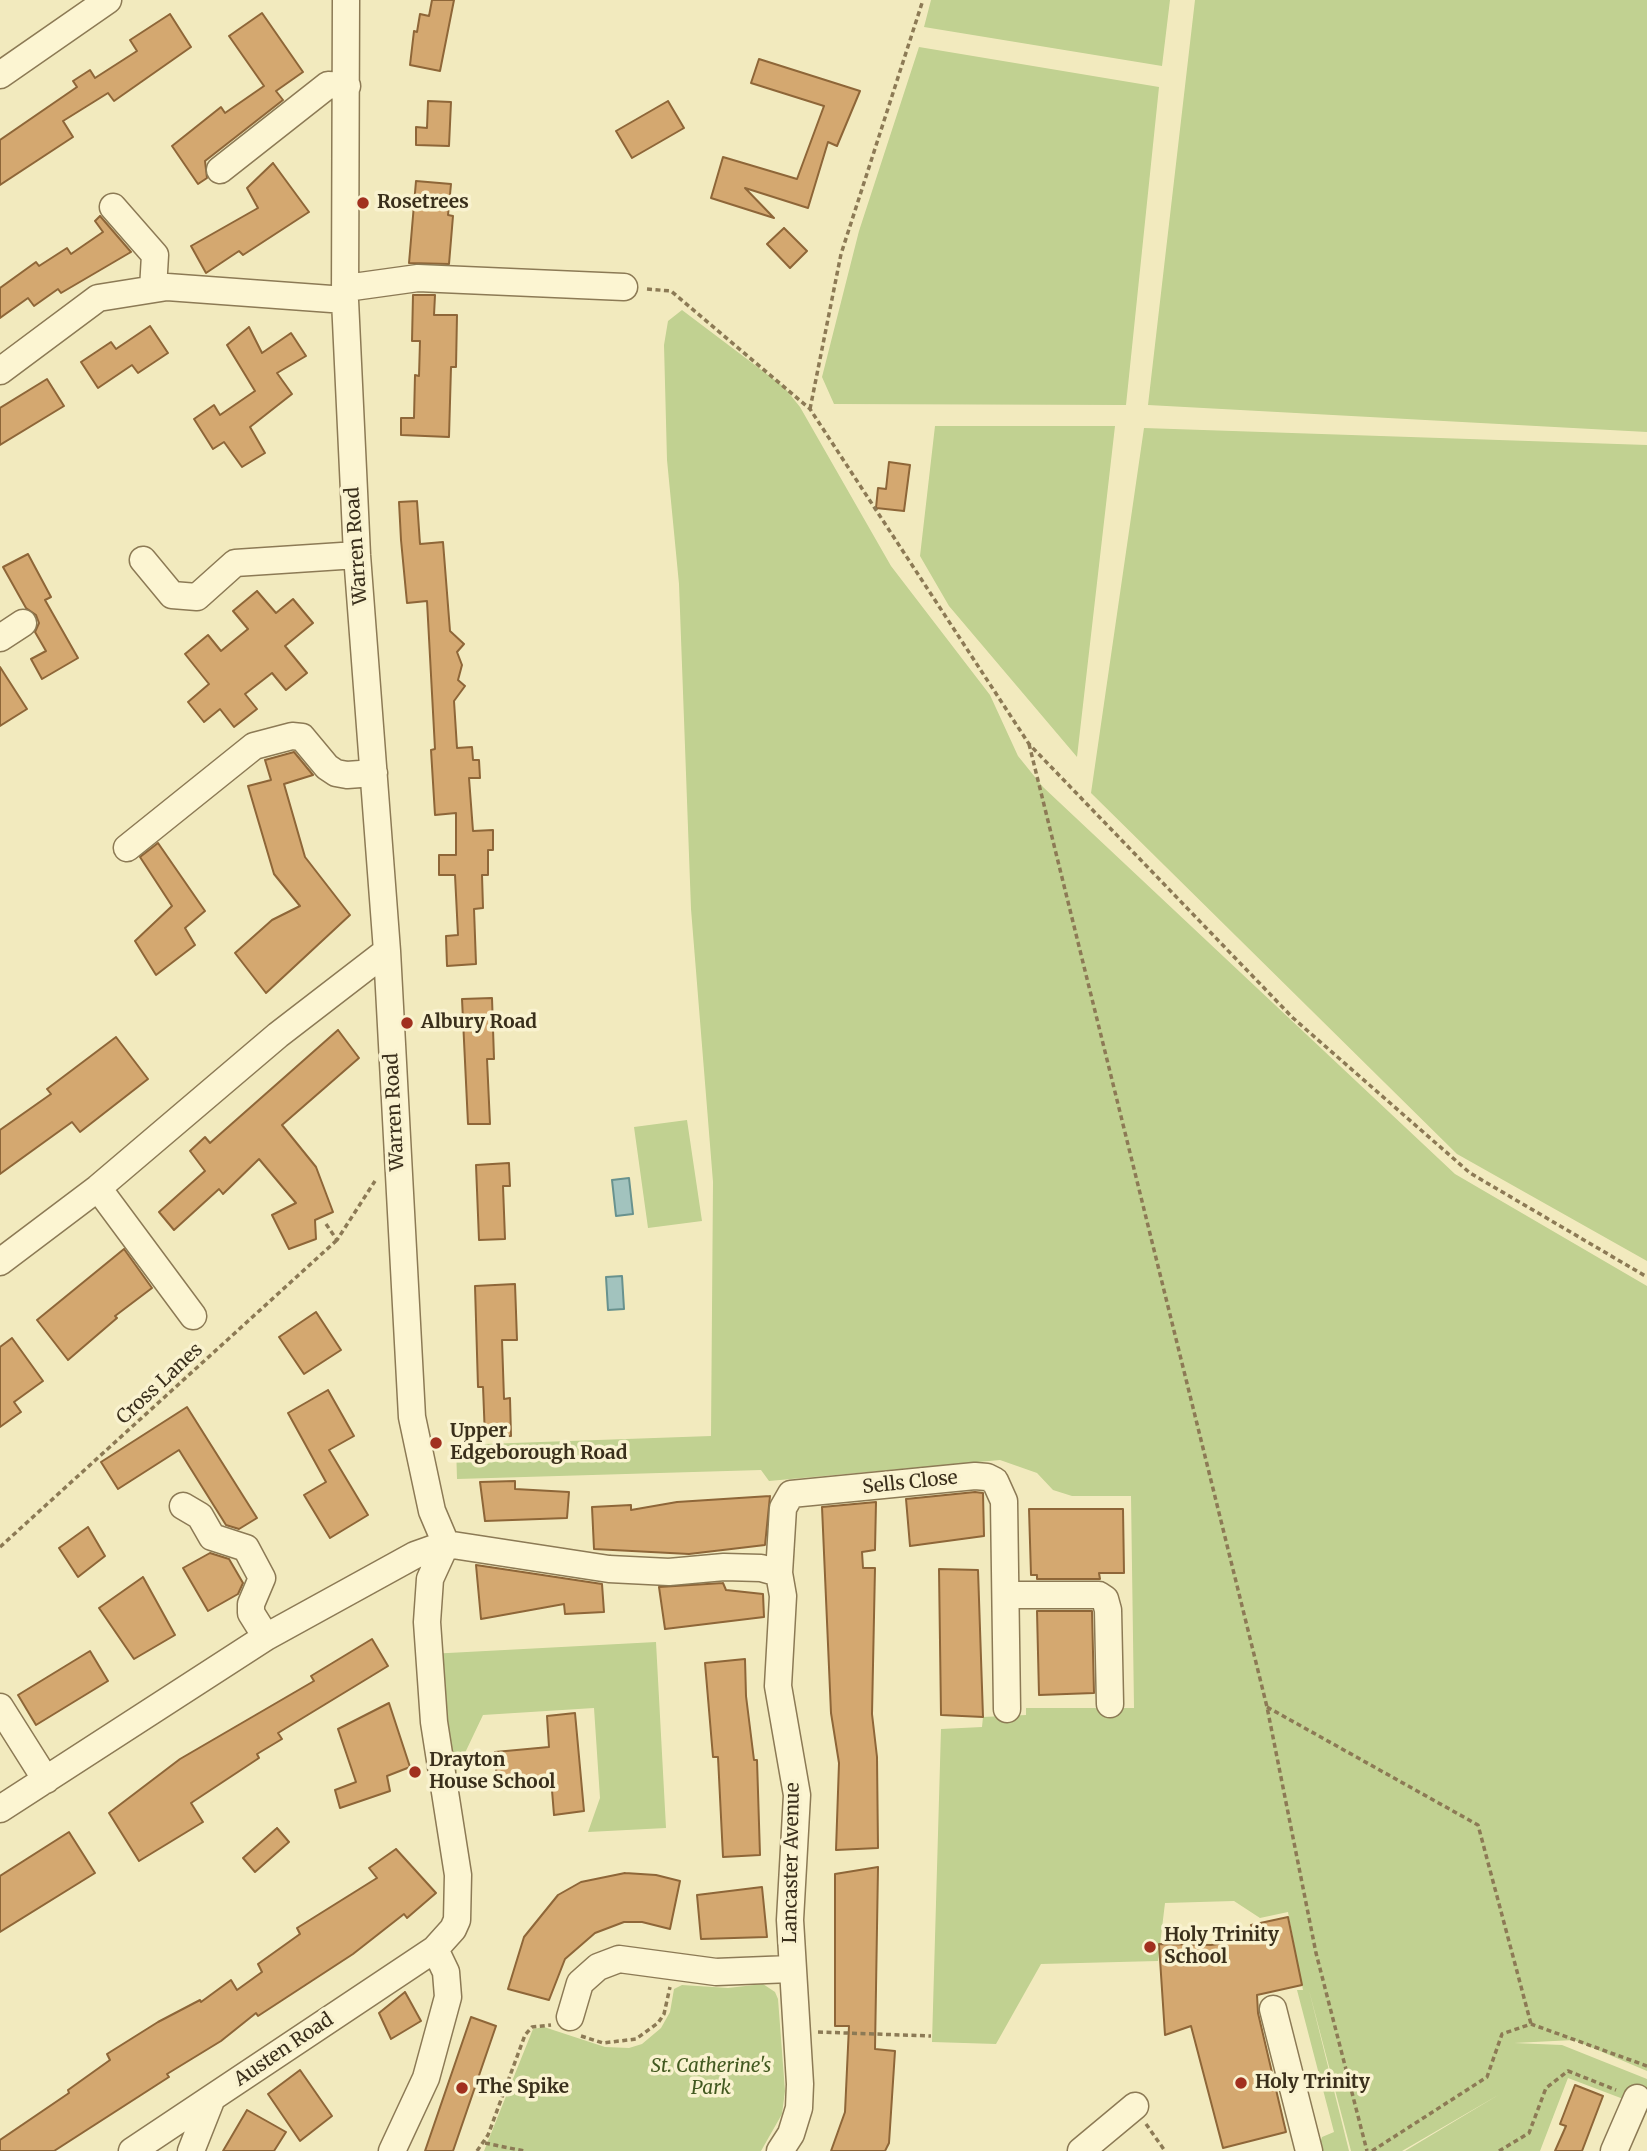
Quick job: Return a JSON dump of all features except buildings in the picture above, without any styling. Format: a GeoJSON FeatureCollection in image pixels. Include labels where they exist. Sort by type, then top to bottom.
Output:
{"type":"FeatureCollection","features":[{"type":"Feature","properties":{"kind":"street"},"geometry":{"type":"LineString","coordinates":[[0,75],[108,0]]}},
{"type":"Feature","properties":{"kind":"street","name":"Warren Road"},"geometry":{"type":"LineString","coordinates":[[346,0],[345,294],[357,555],[387,951],[412,1417],[432,1511],[446,1544]]}},
{"type":"Feature","properties":{"kind":"street"},"geometry":{"type":"LineString","coordinates":[[220,170],[328,85],[347,86]]}},
{"type":"Feature","properties":{"kind":"street"},"geometry":{"type":"LineString","coordinates":[[113,207],[155,255],[153,289]]}},
{"type":"Feature","properties":{"kind":"street"},"geometry":{"type":"LineString","coordinates":[[0,371],[97,298],[167,287],[345,294],[418,278],[624,287]]}},
{"type":"Feature","properties":{"kind":"street"},"geometry":{"type":"LineString","coordinates":[[143,560],[172,595],[197,597],[235,563],[357,555]]}},
{"type":"Feature","properties":{"kind":"street"},"geometry":{"type":"LineString","coordinates":[[0,638],[23,623]]}},
{"type":"Feature","properties":{"kind":"street"},"geometry":{"type":"LineString","coordinates":[[127,848],[254,746],[292,736],[302,737],[327,767],[336,773],[374,773]]}},
{"type":"Feature","properties":{"kind":"street"},"geometry":{"type":"LineString","coordinates":[[0,1262],[98,1188],[259,1050],[387,951]]}},
{"type":"Feature","properties":{"kind":"street"},"geometry":{"type":"LineString","coordinates":[[98,1188],[194,1315]]}},
{"type":"Feature","properties":{"kind":"street","name":"Sells Close"},"geometry":{"type":"LineString","coordinates":[[779,1573],[783,1508],[791,1494],[987,1476],[1000,1489],[1004,1501],[1007,1709]]}},
{"type":"Feature","properties":{"kind":"street"},"geometry":{"type":"LineString","coordinates":[[183,1506],[200,1516],[212,1537],[246,1548],[262,1578],[251,1604],[251,1613],[265,1637]]}},
{"type":"Feature","properties":{"kind":"street"},"geometry":{"type":"LineString","coordinates":[[0,1809],[265,1637],[415,1555],[446,1544],[609,1569],[669,1572],[724,1567],[761,1568],[779,1573]]}},
{"type":"Feature","properties":{"kind":"street"},"geometry":{"type":"LineString","coordinates":[[392,2151],[426,2078],[448,1997],[446,1972],[435,1949],[453,1929],[458,1895],[432,1698],[427,1622],[430,1579],[446,1544]]}},
{"type":"Feature","properties":{"kind":"street","name":"Lancaster Avenue"},"geometry":{"type":"LineString","coordinates":[[779,1573],[783,1596],[778,1686],[797,1795],[790,1920],[800,2084],[799,2108],[790,2134],[780,2151]]}},
{"type":"Feature","properties":{"kind":"street"},"geometry":{"type":"LineString","coordinates":[[1006,1595],[1099,1595],[1105,1599],[1108,1610],[1110,1704]]}},
{"type":"Feature","properties":{"kind":"street"},"geometry":{"type":"LineString","coordinates":[[0,1707],[46,1780]]}},
{"type":"Feature","properties":{"kind":"street","name":"Austen Road"},"geometry":{"type":"LineString","coordinates":[[132,2151],[435,1949]]}},
{"type":"Feature","properties":{"kind":"street"},"geometry":{"type":"LineString","coordinates":[[568,2026],[580,1983],[598,1966],[619,1959],[716,1972],[791,1969]]}},
{"type":"Feature","properties":{"kind":"street"},"geometry":{"type":"LineString","coordinates":[[1273,2009],[1309,2151]]}},
{"type":"Feature","properties":{"kind":"street"},"geometry":{"type":"LineString","coordinates":[[191,2151],[212,2098]]}},
{"type":"Feature","properties":{"kind":"street"},"geometry":{"type":"LineString","coordinates":[[1614,2151],[1637,2098]]}},
{"type":"Feature","properties":{"kind":"street"},"geometry":{"type":"LineString","coordinates":[[1081,2151],[1135,2106]]}},
{"type":"Feature","properties":{"kind":"path"},"geometry":{"type":"LineString","coordinates":[[810,409],[841,254],[923,0]]}},
{"type":"Feature","properties":{"kind":"path"},"geometry":{"type":"LineString","coordinates":[[624,287],[671,290],[810,409],[1029,744],[1293,1018],[1470,1173],[1647,1277]]}},
{"type":"Feature","properties":{"kind":"path"},"geometry":{"type":"LineString","coordinates":[[1029,744],[1267,1707],[1317,1953],[1369,2151],[1487,2077],[1502,2034],[1531,2024],[1647,2066]]}},
{"type":"Feature","properties":{"kind":"path","name":"Cross Lanes"},"geometry":{"type":"LineString","coordinates":[[0,1547],[337,1240],[396,1147]]}},
{"type":"Feature","properties":{"kind":"path"},"geometry":{"type":"LineString","coordinates":[[326,1224],[337,1240]]}},
{"type":"Feature","properties":{"kind":"path"},"geometry":{"type":"LineString","coordinates":[[1267,1707],[1478,1825],[1531,2024]]}},
{"type":"Feature","properties":{"kind":"path"},"geometry":{"type":"LineString","coordinates":[[478,2151],[484,2143],[525,2035],[538,2025],[568,2026],[610,2043],[628,2041],[645,2034],[664,2014],[674,1968]]}},
{"type":"Feature","properties":{"kind":"path"},"geometry":{"type":"LineString","coordinates":[[796,2031],[932,2036]]}},
{"type":"Feature","properties":{"kind":"path"},"geometry":{"type":"LineString","coordinates":[[1499,2151],[1529,2133],[1546,2088],[1568,2071],[1637,2098]]}},
{"type":"Feature","properties":{"kind":"path"},"geometry":{"type":"LineString","coordinates":[[1135,2106],[1165,2151]]}},
{"type":"Feature","properties":{"kind":"path"},"geometry":{"type":"LineString","coordinates":[[484,2143],[524,2151]]}},
{"type":"Feature","properties":{"kind":"green space"},"geometry":{"type":"Polygon","coordinates":[[[931,0],[1170,0],[1162,66],[924,27],[931,0]]]}},
{"type":"Feature","properties":{"kind":"green space"},"geometry":{"type":"Polygon","coordinates":[[[1195,0],[1647,0],[1647,432],[1148,405],[1195,0]]]}},
{"type":"Feature","properties":{"kind":"green space"},"geometry":{"type":"Polygon","coordinates":[[[919,47],[1159,87],[1126,405],[834,404],[822,377],[859,231],[919,47]]]}},
{"type":"Feature","properties":{"kind":"green space"},"geometry":{"type":"Polygon","coordinates":[[[682,310],[784,387],[800,407],[891,566],[990,695],[1018,756],[1043,787],[1455,1174],[1647,1286],[1647,2071],[1574,2040],[1514,2043],[1562,2045],[1647,2079],[1647,2108],[1568,2078],[1540,2151],[1405,2151],[1500,2094],[1402,2151],[1351,2151],[1309,1990],[1349,2151],[1317,2151],[1322,2137],[1334,2132],[1297,1990],[1303,1990],[1288,1912],[1260,1918],[1234,1901],[1165,1903],[1158,1961],[1041,1964],[996,2044],[932,2042],[941,1729],[982,1727],[983,1717],[1026,1715],[1026,1708],[1134,1708],[1131,1496],[1072,1496],[1053,1490],[1037,1473],[1000,1460],[769,1481],[761,1470],[457,1479],[456,1445],[711,1436],[713,1182],[691,909],[679,584],[667,460],[664,345],[668,321],[682,310]]]}},
{"type":"Feature","properties":{"kind":"green space"},"geometry":{"type":"Polygon","coordinates":[[[935,426],[1115,426],[1077,757],[949,606],[920,556],[935,426]]]}},
{"type":"Feature","properties":{"kind":"green space"},"geometry":{"type":"Polygon","coordinates":[[[1144,428],[1647,445],[1647,1261],[1457,1154],[1091,793],[1144,428]]]}},
{"type":"Feature","properties":{"kind":"green space"},"geometry":{"type":"Polygon","coordinates":[[[687,1120],[702,1221],[648,1228],[634,1127],[687,1120]]]}},
{"type":"Feature","properties":{"kind":"green space"},"geometry":{"type":"Polygon","coordinates":[[[656,1642],[666,1828],[588,1832],[600,1798],[594,1708],[483,1715],[445,1795],[429,1654],[656,1642]]]}},
{"type":"Feature","properties":{"kind":"green space","name":"St. Catherine's Park"},"geometry":{"type":"Polygon","coordinates":[[[763,1984],[775,1992],[778,1999],[785,2091],[782,2114],[761,2151],[484,2151],[533,2029],[544,2027],[605,2047],[629,2048],[642,2044],[661,2028],[670,2012],[674,1989],[682,1985],[728,1988],[763,1984]]]}},
{"type":"Feature","properties":{"kind":"water"},"geometry":{"type":"Polygon","coordinates":[[[629,1178],[633,1214],[616,1216],[612,1180],[629,1178]]]}},
{"type":"Feature","properties":{"kind":"water"},"geometry":{"type":"Polygon","coordinates":[[[622,1276],[624,1309],[608,1310],[606,1277],[622,1276]]]}},
{"type":"Feature","properties":{"kind":"place","name":"Rosetrees"},"geometry":{"type":"Point","coordinates":[363,203]}},
{"type":"Feature","properties":{"kind":"place","name":"Albury Road"},"geometry":{"type":"Point","coordinates":[407,1023]}},
{"type":"Feature","properties":{"kind":"place","name":"Upper Edgeborough Road"},"geometry":{"type":"Point","coordinates":[436,1443]}},
{"type":"Feature","properties":{"kind":"place","name":"Drayton House School"},"geometry":{"type":"Point","coordinates":[415,1772]}},
{"type":"Feature","properties":{"kind":"place","name":"Holy Trinity School"},"geometry":{"type":"Point","coordinates":[1150,1947]}},
{"type":"Feature","properties":{"kind":"place","name":"Holy Trinity"},"geometry":{"type":"Point","coordinates":[1241,2083]}},
{"type":"Feature","properties":{"kind":"place","name":"The Spike"},"geometry":{"type":"Point","coordinates":[462,2088]}}]}
